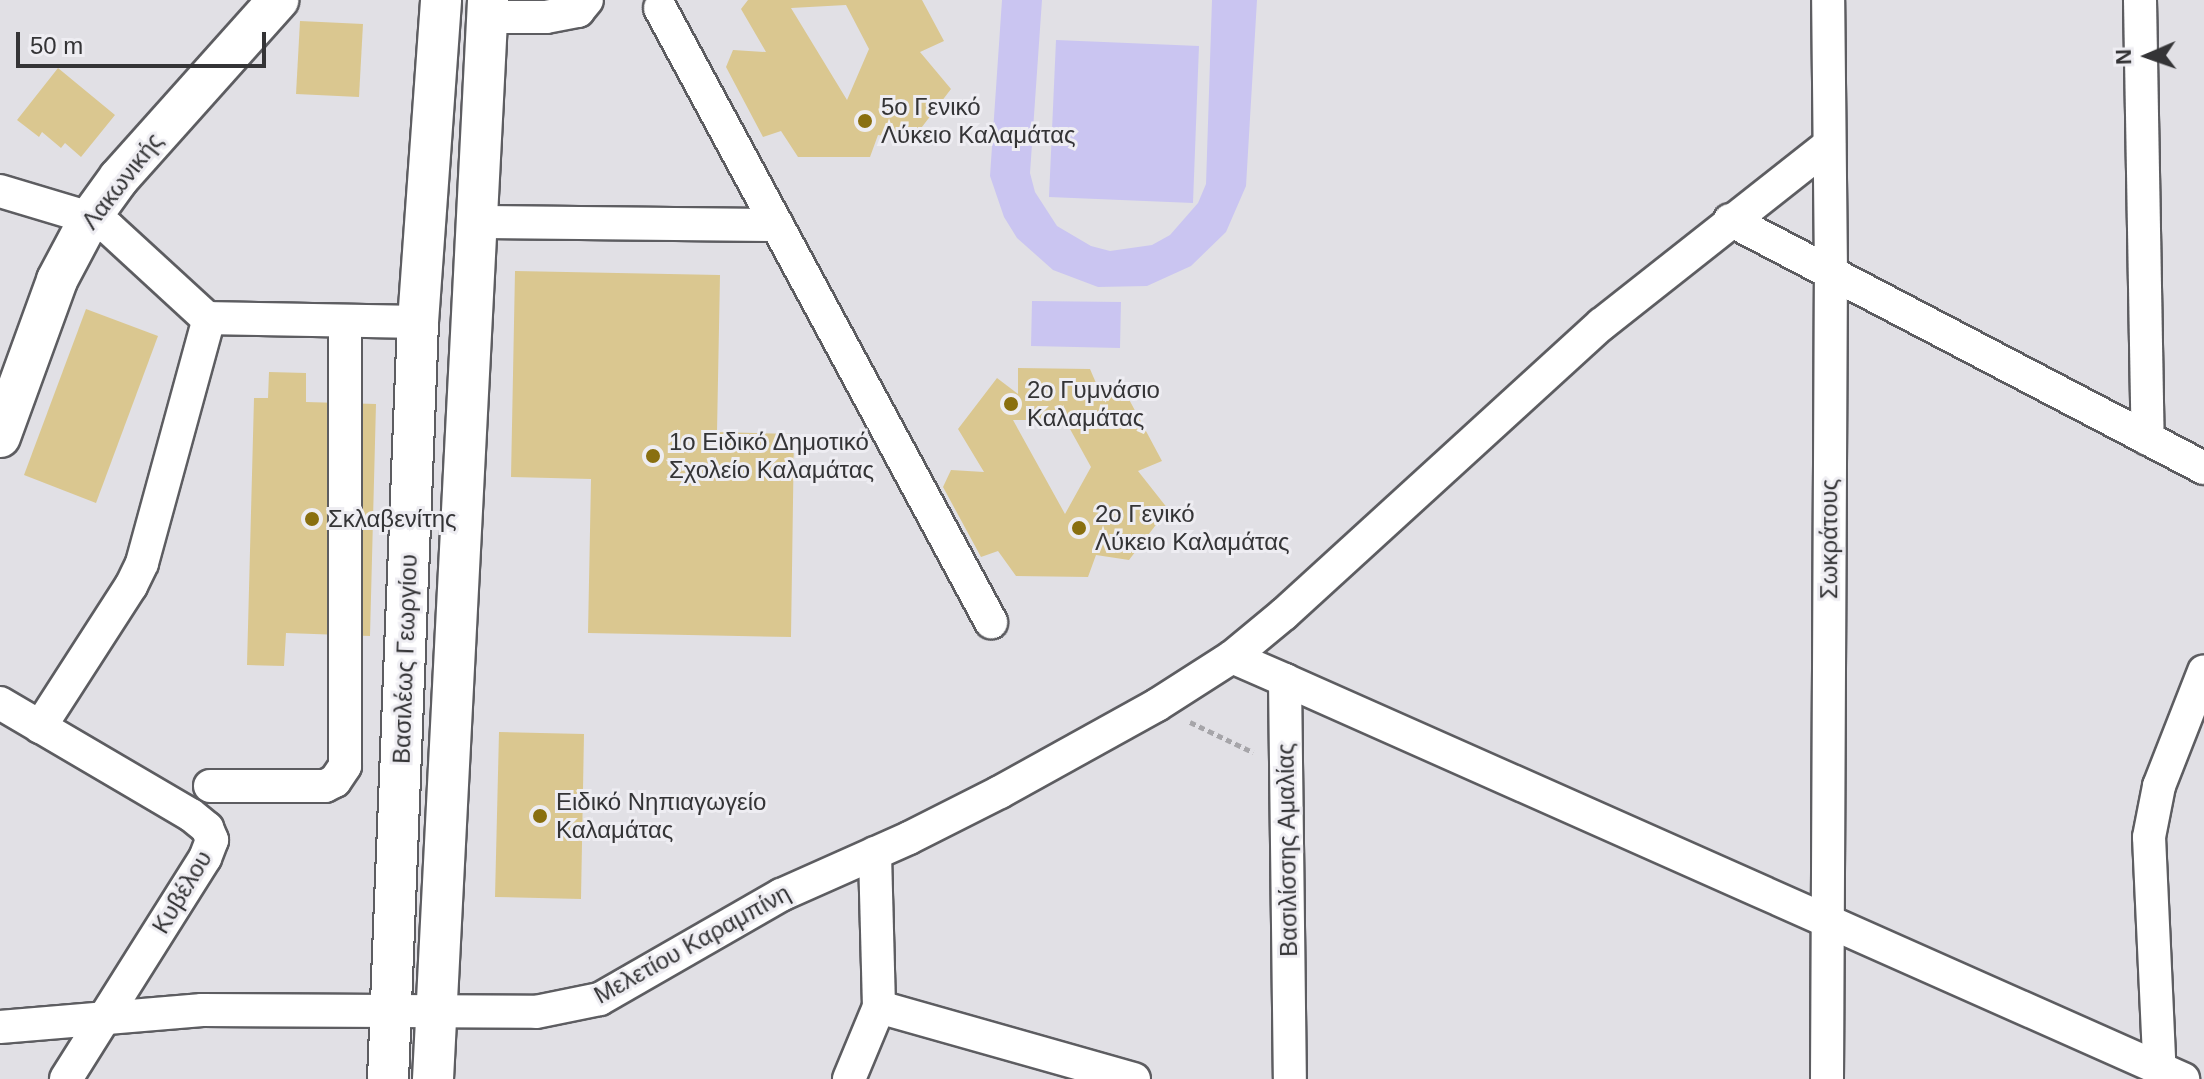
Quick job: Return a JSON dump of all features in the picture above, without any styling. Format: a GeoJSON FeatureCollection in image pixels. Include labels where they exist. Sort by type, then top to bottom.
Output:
{"type":"FeatureCollection","features":[{"type":"Feature","properties":{"kind":"main road","name":"Βασιλέως Γεωργίου"},"geometry":{"type":"LineString","coordinates":[[388,1079],[418,322],[441,0]]}},
{"type":"Feature","properties":{"kind":"main road","name":"Λακωνικής"},"geometry":{"type":"LineString","coordinates":[[0,437],[57,280],[90,218],[119,178],[272,2]]}},
{"type":"Feature","properties":{"kind":"main road","name":"Βασιλέως Γεωργίου"},"geometry":{"type":"LineString","coordinates":[[433,1079],[487,8]]}},
{"type":"Feature","properties":{"kind":"street"},"geometry":{"type":"LineString","coordinates":[[487,8],[546,17],[578,11],[587,0]]}},
{"type":"Feature","properties":{"kind":"street","name":"Σωκράτους"},"geometry":{"type":"LineString","coordinates":[[1827,1079],[1831,273],[1828,0]]}},
{"type":"Feature","properties":{"kind":"street"},"geometry":{"type":"LineString","coordinates":[[2140,0],[2148,439]]}},
{"type":"Feature","properties":{"kind":"street"},"geometry":{"type":"LineString","coordinates":[[660,8],[991,622]]}},
{"type":"Feature","properties":{"kind":"street","name":"Μελετίου Καραμπίνη"},"geometry":{"type":"LineString","coordinates":[[0,1027],[276,1008],[536,1012],[600,999],[781,895],[875,853],[1063,757],[1157,705],[1232,657],[1296,603],[1602,324],[1730,220],[1829,145]]}},
{"type":"Feature","properties":{"kind":"street"},"geometry":{"type":"LineString","coordinates":[[0,191],[90,218],[130,244],[200,314],[209,318],[418,322]]}},
{"type":"Feature","properties":{"kind":"street"},"geometry":{"type":"LineString","coordinates":[[1730,220],[2204,468]]}},
{"type":"Feature","properties":{"kind":"street"},"geometry":{"type":"LineString","coordinates":[[477,222],[777,225]]}},
{"type":"Feature","properties":{"kind":"street"},"geometry":{"type":"LineString","coordinates":[[40,727],[131,586],[142,563],[209,318]]}},
{"type":"Feature","properties":{"kind":"street"},"geometry":{"type":"LineString","coordinates":[[210,786],[325,786],[335,781],[345,766],[345,321]]}},
{"type":"Feature","properties":{"kind":"street"},"geometry":{"type":"LineString","coordinates":[[1232,657],[2167,1075],[2149,837],[2159,786],[2204,671]]}},
{"type":"Feature","properties":{"kind":"street","name":"Βασιλίσσης Αμαλίας"},"geometry":{"type":"LineString","coordinates":[[1285,680],[1290,1079]]}},
{"type":"Feature","properties":{"kind":"street","name":"Κυβέλου"},"geometry":{"type":"LineString","coordinates":[[0,703],[191,815],[210,833],[210,848],[205,858],[66,1079]]}},
{"type":"Feature","properties":{"kind":"street"},"geometry":{"type":"LineString","coordinates":[[849,1079],[879,1007],[875,853]]}},
{"type":"Feature","properties":{"kind":"street"},"geometry":{"type":"LineString","coordinates":[[879,1007],[1129,1078]]}},
{"type":"Feature","properties":{"kind":"shaded area"},"geometry":{"type":"Polygon","coordinates":[[[1002,0],[1042,0],[1030,173],[1035,192],[1057,226],[1091,246],[1110,251],[1152,245],[1170,235],[1198,203],[1206,184],[1212,0],[1257,0],[1246,186],[1226,232],[1191,266],[1147,286],[1098,287],[1053,270],[1017,238],[1004,217],[990,176],[1002,0]]]}},
{"type":"Feature","properties":{"kind":"shaded area"},"geometry":{"type":"Polygon","coordinates":[[[1056,40],[1199,46],[1193,203],[1049,197],[1056,40]]]}},
{"type":"Feature","properties":{"kind":"shaded area"},"geometry":{"type":"Polygon","coordinates":[[[1032,301],[1121,302],[1120,348],[1031,346],[1032,301]]]}},
{"type":"Feature","properties":{"kind":"building"},"geometry":{"type":"Polygon","coordinates":[[[748,0],[922,0],[944,41],[920,52],[951,89],[912,140],[878,135],[870,157],[798,157],[781,131],[763,137],[726,67],[733,50],[766,52],[741,9],[748,0]],[[846,5],[791,8],[847,100],[869,49],[846,5]]]}},
{"type":"Feature","properties":{"kind":"building"},"geometry":{"type":"Polygon","coordinates":[[[300,21],[363,24],[359,97],[296,94],[300,21]]]}},
{"type":"Feature","properties":{"kind":"building"},"geometry":{"type":"Polygon","coordinates":[[[58,68],[115,115],[81,157],[65,143],[61,148],[42,132],[39,137],[17,120],[58,68]]]}},
{"type":"Feature","properties":{"kind":"building","name":"1ο Ειδικό Δημοτικό Σχολείο Καλαμάτας"},"geometry":{"type":"Polygon","coordinates":[[[515,271],[720,275],[717,432],[794,434],[791,637],[588,633],[591,479],[511,477],[515,271]]]}},
{"type":"Feature","properties":{"kind":"building"},"geometry":{"type":"Polygon","coordinates":[[[86,309],[158,336],[96,503],[24,475],[86,309]]]}},
{"type":"Feature","properties":{"kind":"building"},"geometry":{"type":"Polygon","coordinates":[[[1018,368],[1090,369],[1102,397],[1124,390],[1162,461],[1138,471],[1168,509],[1129,560],[1096,555],[1088,577],[1016,576],[998,551],[981,557],[943,487],[951,470],[984,472],[958,429],[997,378],[1018,394],[1018,368]],[[1013,420],[1065,514],[1091,467],[1065,420],[1013,420]]]}},
{"type":"Feature","properties":{"kind":"building","name":"Σκλαβενίτης"},"geometry":{"type":"Polygon","coordinates":[[[269,372],[306,373],[306,402],[376,404],[370,636],[286,633],[284,666],[247,665],[254,398],[268,398],[269,372]]]}},
{"type":"Feature","properties":{"kind":"building","name":"Ειδικό Νηπιαγωγείο Καλαμάτας"},"geometry":{"type":"Polygon","coordinates":[[[499,732],[584,734],[581,899],[495,897],[499,732]]]}},
{"type":"Feature","properties":{"kind":"place","name":"5ο Γενικό Λύκειο Καλαμάτας"},"geometry":{"type":"Point","coordinates":[865,121]}},
{"type":"Feature","properties":{"kind":"place","name":"2ο Γυμνάσιο Καλαμάτας"},"geometry":{"type":"Point","coordinates":[1011,404]}},
{"type":"Feature","properties":{"kind":"place","name":"1ο Ειδικό Δημοτικό Σχολείο Καλαμάτας"},"geometry":{"type":"Point","coordinates":[653,456]}},
{"type":"Feature","properties":{"kind":"place","name":"Σκλαβενίτης"},"geometry":{"type":"Point","coordinates":[312,519]}},
{"type":"Feature","properties":{"kind":"place","name":"2ο Γενικό Λύκειο Καλαμάτας"},"geometry":{"type":"Point","coordinates":[1079,528]}},
{"type":"Feature","properties":{"kind":"place","name":"Ειδικό Νηπιαγωγείο Καλαμάτας"},"geometry":{"type":"Point","coordinates":[540,816]}}]}
